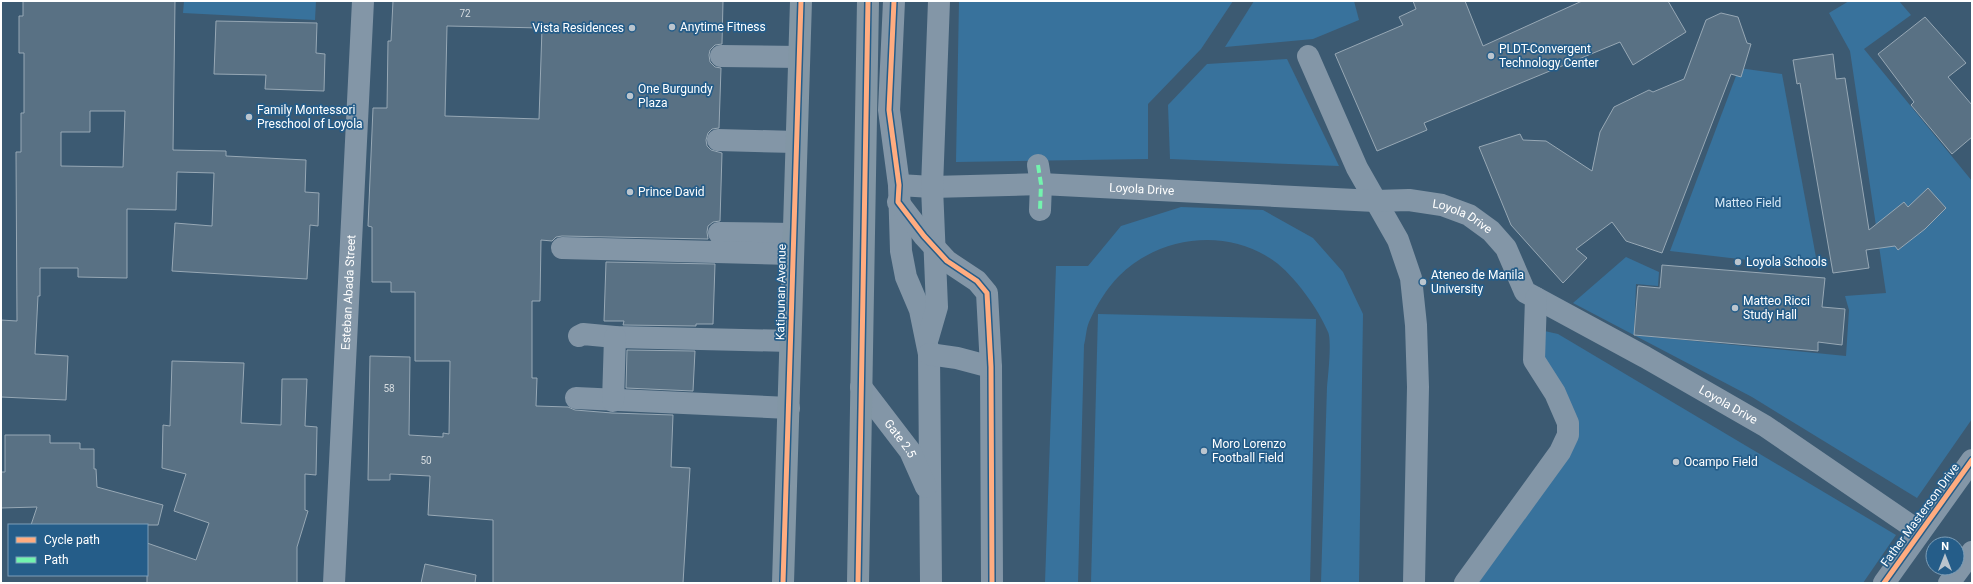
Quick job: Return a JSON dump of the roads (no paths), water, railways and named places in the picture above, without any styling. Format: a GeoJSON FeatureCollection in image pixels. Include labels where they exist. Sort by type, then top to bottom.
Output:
{"type":"FeatureCollection","features":[{"type":"Feature","properties":{"kind":"main road","name":"Katipunan Avenue"},"geometry":{"type":"LineString","coordinates":[[783,583],[792,244],[801,1]]}},
{"type":"Feature","properties":{"kind":"main road"},"geometry":{"type":"LineString","coordinates":[[858,583],[868,1]]}},
{"type":"Feature","properties":{"kind":"street","name":"Esteban Abada Street"},"geometry":{"type":"LineString","coordinates":[[334,583],[363,1]]}},
{"type":"Feature","properties":{"kind":"street"},"geometry":{"type":"LineString","coordinates":[[894,1],[889,110],[899,194],[901,251],[906,276],[920,310],[928,348],[931,583]]}},
{"type":"Feature","properties":{"kind":"street"},"geometry":{"type":"LineString","coordinates":[[928,348],[937,307],[932,187],[939,1]]}},
{"type":"Feature","properties":{"kind":"street"},"geometry":{"type":"LineString","coordinates":[[721,56],[799,57]]}},
{"type":"Feature","properties":{"kind":"street"},"geometry":{"type":"LineString","coordinates":[[1308,56],[1357,168],[1398,240],[1411,278],[1416,325],[1418,387],[1414,583]]}},
{"type":"Feature","properties":{"kind":"street"},"geometry":{"type":"LineString","coordinates":[[718,140],[796,142]]}},
{"type":"Feature","properties":{"kind":"street"},"geometry":{"type":"LineString","coordinates":[[1040,175],[1040,210]]}},
{"type":"Feature","properties":{"kind":"street","name":"Loyola Drive"},"geometry":{"type":"LineString","coordinates":[[899,194],[932,187],[1040,175],[1375,201],[1409,200],[1442,205],[1469,215],[1491,231],[1506,248],[1525,292],[1645,356],[1765,426],[1920,532]]}},
{"type":"Feature","properties":{"kind":"street"},"geometry":{"type":"LineString","coordinates":[[899,194],[935,248],[947,261],[977,281],[987,293],[991,367],[992,583]]}},
{"type":"Feature","properties":{"kind":"street"},"geometry":{"type":"LineString","coordinates":[[719,233],[792,244]]}},
{"type":"Feature","properties":{"kind":"street"},"geometry":{"type":"LineString","coordinates":[[562,248],[792,244]]}},
{"type":"Feature","properties":{"kind":"street"},"geometry":{"type":"LineString","coordinates":[[1465,583],[1560,452],[1568,435],[1566,416],[1555,393],[1534,360],[1536,298]]}},
{"type":"Feature","properties":{"kind":"street"},"geometry":{"type":"LineString","coordinates":[[579,336],[583,334],[615,337],[790,341]]}},
{"type":"Feature","properties":{"kind":"street"},"geometry":{"type":"LineString","coordinates":[[613,401],[615,337]]}},
{"type":"Feature","properties":{"kind":"street"},"geometry":{"type":"LineString","coordinates":[[928,348],[957,358],[991,367]]}},
{"type":"Feature","properties":{"kind":"street","name":"Gate 2.5"},"geometry":{"type":"LineString","coordinates":[[861,387],[910,451],[930,496]]}},
{"type":"Feature","properties":{"kind":"street"},"geometry":{"type":"LineString","coordinates":[[576,398],[613,401],[788,408]]}},
{"type":"Feature","properties":{"kind":"street","name":"Father Masterson Drive"},"geometry":{"type":"LineString","coordinates":[[1884,583],[1972,460]]}},
{"type":"Feature","properties":{"kind":"street"},"geometry":{"type":"LineString","coordinates":[[1949,583],[1970,559]]}},
{"type":"Feature","properties":{"kind":"place","name":"Anytime Fitness"},"geometry":{"type":"Point","coordinates":[672,27]}},
{"type":"Feature","properties":{"kind":"place","name":"Vista Residences"},"geometry":{"type":"Point","coordinates":[632,28]}},
{"type":"Feature","properties":{"kind":"place","name":"PLDT-Convergent Technology Center"},"geometry":{"type":"Point","coordinates":[1491,56]}},
{"type":"Feature","properties":{"kind":"place","name":"One Burgundy Plaza"},"geometry":{"type":"Point","coordinates":[630,96]}},
{"type":"Feature","properties":{"kind":"place","name":"Family Montessori Preschool of Loyola"},"geometry":{"type":"Point","coordinates":[249,117]}},
{"type":"Feature","properties":{"kind":"place","name":"Prince David"},"geometry":{"type":"Point","coordinates":[630,192]}},
{"type":"Feature","properties":{"kind":"place","name":"Loyola Schools"},"geometry":{"type":"Point","coordinates":[1738,262]}},
{"type":"Feature","properties":{"kind":"place","name":"Ateneo de Manila University"},"geometry":{"type":"Point","coordinates":[1423,282]}},
{"type":"Feature","properties":{"kind":"place","name":"Matteo Ricci Study Hall"},"geometry":{"type":"Point","coordinates":[1735,308]}},
{"type":"Feature","properties":{"kind":"place","name":"Moro Lorenzo Football Field"},"geometry":{"type":"Point","coordinates":[1204,451]}},
{"type":"Feature","properties":{"kind":"place","name":"Ocampo Field"},"geometry":{"type":"Point","coordinates":[1676,462]}},
{"type":"Feature","properties":{"kind":"park label","name":"Matteo Field"},"geometry":{"type":"Point","coordinates":[1748,203]}}]}
